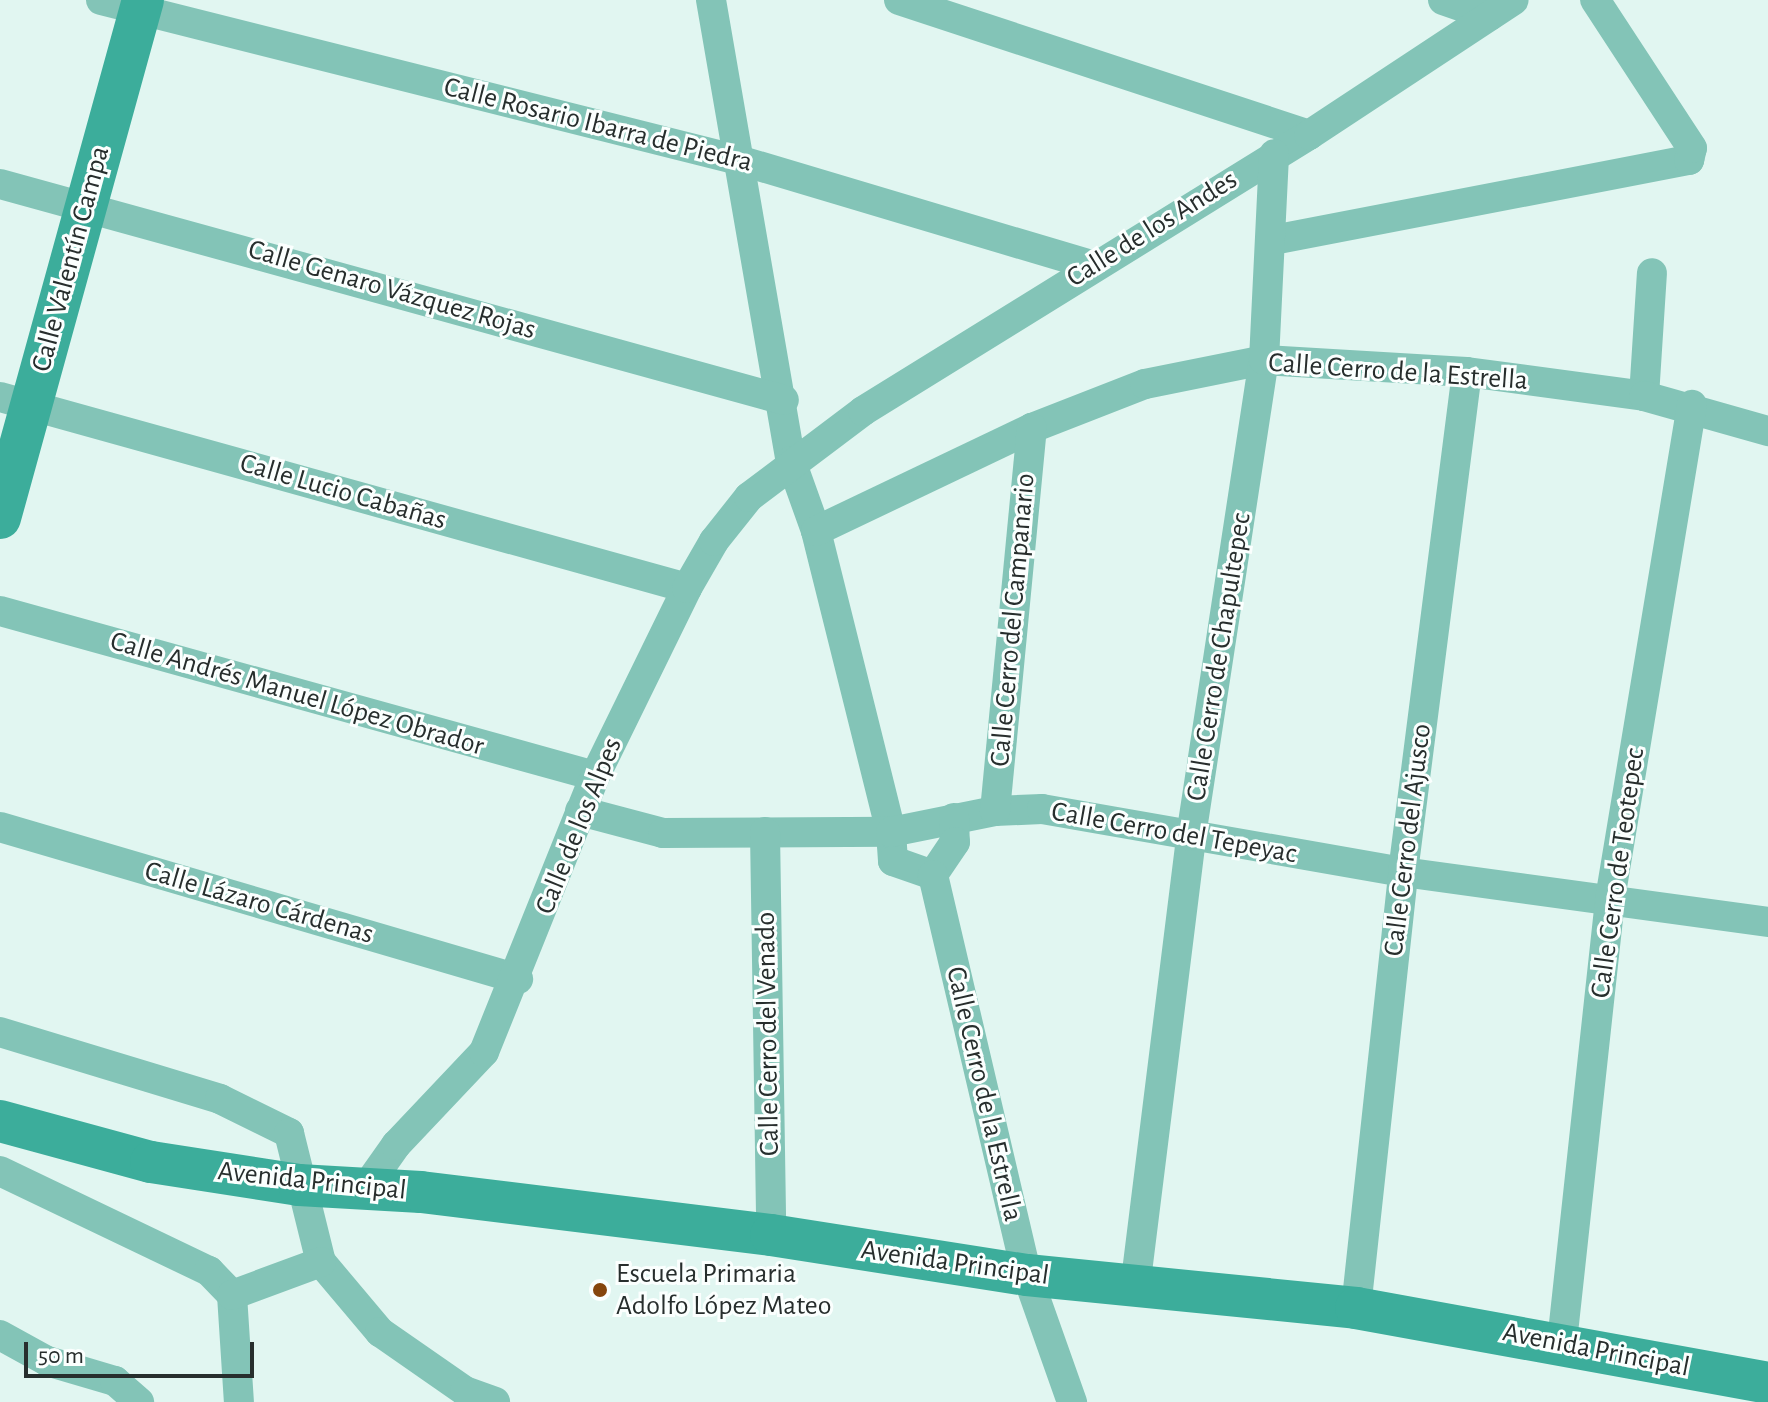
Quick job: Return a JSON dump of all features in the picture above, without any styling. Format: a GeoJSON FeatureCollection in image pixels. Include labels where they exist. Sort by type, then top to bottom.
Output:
{"type":"FeatureCollection","features":[{"type":"Feature","properties":{"kind":"street"},"geometry":{"type":"LineString","coordinates":[[711,0],[784,400],[791,461],[816,531],[891,832],[893,861],[933,875],[955,842],[954,818]]}},
{"type":"Feature","properties":{"kind":"street"},"geometry":{"type":"LineString","coordinates":[[899,0],[1309,135]]}},
{"type":"Feature","properties":{"kind":"street"},"geometry":{"type":"LineString","coordinates":[[1443,0],[1501,8]]}},
{"type":"Feature","properties":{"kind":"street"},"geometry":{"type":"LineString","coordinates":[[1273,240],[1689,160],[1692,148],[1595,0]]}},
{"type":"Feature","properties":{"kind":"street","name":"Calle Rosario Ibarra de Piedra"},"geometry":{"type":"LineString","coordinates":[[128,3],[742,161],[1091,265]]}},
{"type":"Feature","properties":{"kind":"street","name":"Calle Valentín Campa"},"geometry":{"type":"LineString","coordinates":[[0,518],[15,401],[86,204],[128,3]]}},
{"type":"Feature","properties":{"kind":"street","name":"Calle de los Andes"},"geometry":{"type":"LineString","coordinates":[[791,461],[1091,265],[1309,135],[1501,8]]}},
{"type":"Feature","properties":{"kind":"street","name":"Calle Cerro de Chapultepec"},"geometry":{"type":"LineString","coordinates":[[1135,1288],[1191,836],[1264,360],[1273,240],[1274,154]]}},
{"type":"Feature","properties":{"kind":"street","name":"Calle Genaro Vázquez Rojas"},"geometry":{"type":"LineString","coordinates":[[0,184],[86,204],[784,400]]}},
{"type":"Feature","properties":{"kind":"street"},"geometry":{"type":"LineString","coordinates":[[1644,396],[1652,273]]}},
{"type":"Feature","properties":{"kind":"street","name":"Calle Cerro de la Estrella"},"geometry":{"type":"LineString","coordinates":[[816,531],[1032,428],[1145,384],[1264,360],[1467,372],[1644,396],[1692,405],[1768,431]]}},
{"type":"Feature","properties":{"kind":"street","name":"Calle Cerro del Ajusco"},"geometry":{"type":"LineString","coordinates":[[1356,1308],[1403,872],[1467,372]]}},
{"type":"Feature","properties":{"kind":"street","name":"Calle Lucio Cabañas"},"geometry":{"type":"LineString","coordinates":[[15,401],[687,588]]}},
{"type":"Feature","properties":{"kind":"street","name":"Calle Cerro de Teotepec"},"geometry":{"type":"LineString","coordinates":[[1562,1342],[1610,899],[1692,405]]}},
{"type":"Feature","properties":{"kind":"street","name":"Calle Cerro del Campanario"},"geometry":{"type":"LineString","coordinates":[[995,811],[1032,428]]}},
{"type":"Feature","properties":{"kind":"street","name":"Calle de los Alpes"},"geometry":{"type":"LineString","coordinates":[[365,1189],[396,1145],[484,1052],[518,979],[595,776],[687,588],[714,541],[749,497],[791,461]]}},
{"type":"Feature","properties":{"kind":"street","name":"Calle Andrés Manuel López Obrador"},"geometry":{"type":"LineString","coordinates":[[0,611],[595,776]]}},
{"type":"Feature","properties":{"kind":"street","name":"Calle Cerro del Tepeyac"},"geometry":{"type":"LineString","coordinates":[[580,811],[663,833],[891,832],[995,811],[1042,809],[1403,872],[1768,922]]}},
{"type":"Feature","properties":{"kind":"street","name":"Calle Lázaro Cárdenas"},"geometry":{"type":"LineString","coordinates":[[0,827],[518,979]]}},
{"type":"Feature","properties":{"kind":"street","name":"Calle Cerro del Venado"},"geometry":{"type":"LineString","coordinates":[[765,832],[771,1235]]}},
{"type":"Feature","properties":{"kind":"street","name":"Calle Cerro de la Estrella"},"geometry":{"type":"LineString","coordinates":[[933,875],[1027,1275],[1072,1402]]}},
{"type":"Feature","properties":{"kind":"street"},"geometry":{"type":"LineString","coordinates":[[0,1032],[220,1099],[289,1133],[299,1185],[321,1262],[380,1332],[465,1391],[495,1402]]}},
{"type":"Feature","properties":{"kind":"street","name":"Avenida Principal"},"geometry":{"type":"LineString","coordinates":[[0,1121],[151,1162],[299,1185],[365,1189],[771,1235],[1027,1275],[1135,1288],[1356,1308],[1562,1342],[1768,1383]]}},
{"type":"Feature","properties":{"kind":"street"},"geometry":{"type":"LineString","coordinates":[[0,1171],[209,1271],[232,1295],[239,1402]]}},
{"type":"Feature","properties":{"kind":"street"},"geometry":{"type":"LineString","coordinates":[[232,1295],[321,1262]]}},
{"type":"Feature","properties":{"kind":"street"},"geometry":{"type":"LineString","coordinates":[[0,1335],[47,1361],[115,1381],[139,1402]]}},
{"type":"Feature","properties":{"kind":"place","name":"Escuela Primaria Adolfo López Mateo"},"geometry":{"type":"Point","coordinates":[600,1290]}}]}
